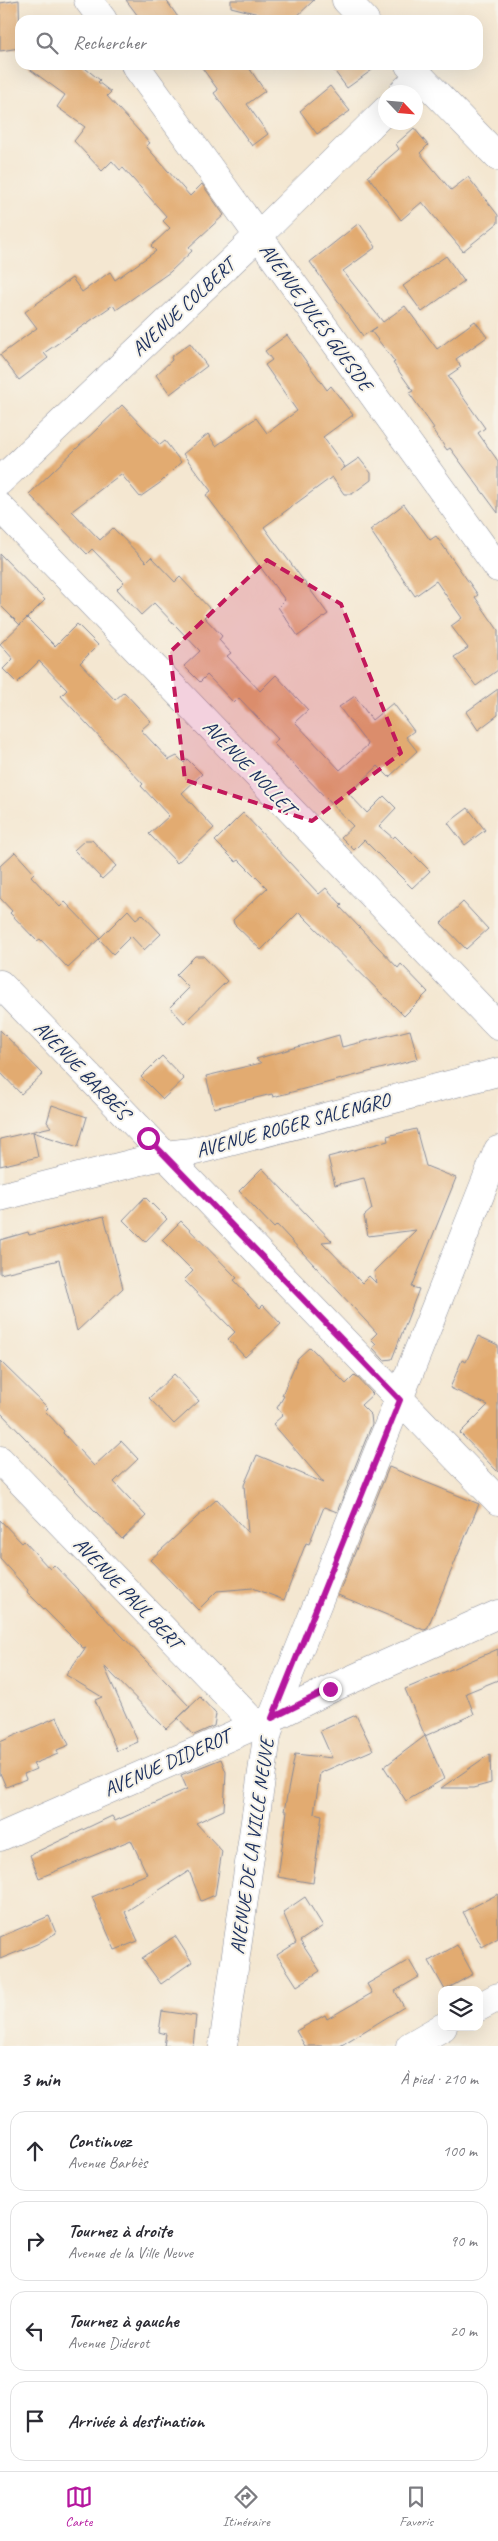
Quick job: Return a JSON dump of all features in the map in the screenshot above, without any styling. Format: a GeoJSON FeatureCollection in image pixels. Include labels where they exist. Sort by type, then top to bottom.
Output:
{"type":"FeatureCollection","features":[{"type":"Feature","properties":{"kind":"street"},"geometry":{"type":"LineString","coordinates":[[88,0],[99,15]]}},
{"type":"Feature","properties":{"kind":"street"},"geometry":{"type":"LineString","coordinates":[[346,0],[360,15]]}},
{"type":"Feature","properties":{"kind":"street","name":"AVENUE JULES GUESDE"},"geometry":{"type":"LineString","coordinates":[[139,70],[498,568]]}},
{"type":"Feature","properties":{"kind":"street"},"geometry":{"type":"LineString","coordinates":[[411,78],[498,157]]}},
{"type":"Feature","properties":{"kind":"street","name":"AVENUE COLBERT"},"geometry":{"type":"LineString","coordinates":[[0,481],[258,236],[378,118]]}},
{"type":"Feature","properties":{"kind":"street","name":"AVENUE NOLLET"},"geometry":{"type":"LineString","coordinates":[[0,506],[498,1026]]}},
{"type":"Feature","properties":{"kind":"street","name":"AVENUE BARBÈS"},"geometry":{"type":"LineString","coordinates":[[0,984],[498,1501]]}},
{"type":"Feature","properties":{"kind":"street"},"geometry":{"type":"LineString","coordinates":[[498,1058],[498,1072]]}},
{"type":"Feature","properties":{"kind":"street","name":"AVENUE ROGER SALENGRO"},"geometry":{"type":"LineString","coordinates":[[0,1198],[165,1155],[191,1152],[498,1072]]}},
{"type":"Feature","properties":{"kind":"street","name":"AVENUE DE LA VILLE NEUVE"},"geometry":{"type":"LineString","coordinates":[[224,2046],[267,1737],[264,1722],[400,1400],[498,1150]]}},
{"type":"Feature","properties":{"kind":"street","name":"AVENUE PAUL BERT"},"geometry":{"type":"LineString","coordinates":[[0,1460],[264,1722]]}},
{"type":"Feature","properties":{"kind":"street","name":"AVENUE DIDEROT"},"geometry":{"type":"LineString","coordinates":[[0,1837],[264,1722],[330,1689],[498,1614]]}},
{"type":"Feature","properties":{"kind":"street"},"geometry":{"type":"LineString","coordinates":[[483,2005],[498,1997]]}},
{"type":"Feature","properties":{"kind":"street"},"geometry":{"type":"LineString","coordinates":[[410,2046],[438,2030]]}},
{"type":"Feature","properties":{"kind":"highlighted area"},"geometry":{"type":"Polygon","coordinates":[[[267,560],[341,604],[401,753],[312,821],[185,780],[170,652],[267,560]]]}},
{"type":"Feature","properties":{"kind":"building"},"geometry":{"type":"Polygon","coordinates":[[[19,0],[19,15],[15,15],[15,49],[0,51],[0,3],[19,0]]]}},
{"type":"Feature","properties":{"kind":"building"},"geometry":{"type":"Polygon","coordinates":[[[126,0],[166,0],[176,15],[137,15],[126,0]]]}},
{"type":"Feature","properties":{"kind":"building"},"geometry":{"type":"Polygon","coordinates":[[[231,0],[314,0],[298,15],[262,15],[231,7],[231,0]]]}},
{"type":"Feature","properties":{"kind":"building"},"geometry":{"type":"Polygon","coordinates":[[[31,70],[87,70],[100,80],[98,82],[111,92],[107,96],[150,143],[146,146],[190,196],[202,184],[224,215],[189,247],[192,251],[170,272],[116,310],[113,305],[44,353],[48,358],[19,380],[0,355],[37,328],[25,312],[72,278],[82,292],[110,272],[115,280],[156,251],[151,246],[170,228],[163,221],[167,217],[123,168],[120,170],[112,161],[102,171],[74,141],[85,127],[57,107],[65,95],[31,70]]]}},
{"type":"Feature","properties":{"kind":"building"},"geometry":{"type":"Polygon","coordinates":[[[204,70],[250,70],[265,91],[247,104],[268,134],[252,146],[214,93],[218,90],[204,70]]]}},
{"type":"Feature","properties":{"kind":"building"},"geometry":{"type":"Polygon","coordinates":[[[334,70],[372,70],[347,88],[334,70]]]}},
{"type":"Feature","properties":{"kind":"building"},"geometry":{"type":"Polygon","coordinates":[[[330,86],[350,111],[317,134],[300,111],[330,86]]]}},
{"type":"Feature","properties":{"kind":"building"},"geometry":{"type":"Polygon","coordinates":[[[412,130],[416,130],[428,145],[420,153],[451,190],[468,177],[498,215],[498,223],[463,251],[422,202],[401,220],[368,176],[399,149],[396,144],[412,130]]]}},
{"type":"Feature","properties":{"kind":"building"},"geometry":{"type":"Polygon","coordinates":[[[359,223],[376,247],[343,271],[383,322],[405,306],[437,349],[475,321],[487,337],[456,359],[461,367],[448,376],[485,428],[478,433],[498,461],[498,513],[450,448],[447,450],[432,429],[434,428],[409,393],[413,391],[393,363],[395,362],[371,331],[377,327],[363,336],[310,262],[359,223]]]}},
{"type":"Feature","properties":{"kind":"building"},"geometry":{"type":"Polygon","coordinates":[[[446,256],[464,281],[422,312],[403,286],[446,256]]]}},
{"type":"Feature","properties":{"kind":"building"},"geometry":{"type":"Polygon","coordinates":[[[287,335],[327,390],[331,386],[353,415],[323,437],[345,467],[340,471],[359,458],[371,473],[371,480],[352,494],[344,494],[332,477],[264,527],[328,614],[298,636],[278,607],[285,600],[206,495],[211,491],[183,454],[208,434],[216,446],[256,418],[267,433],[297,411],[265,365],[272,360],[265,351],[287,335]]]}},
{"type":"Feature","properties":{"kind":"building"},"geometry":{"type":"Polygon","coordinates":[[[190,343],[207,366],[170,394],[156,375],[172,360],[171,357],[190,343]]]}},
{"type":"Feature","properties":{"kind":"building"},"geometry":{"type":"Polygon","coordinates":[[[122,405],[160,445],[165,441],[181,462],[160,483],[140,497],[121,474],[72,511],[100,540],[113,528],[146,562],[151,557],[175,582],[180,577],[211,610],[204,617],[222,636],[219,640],[231,653],[227,656],[260,691],[276,675],[308,710],[295,722],[340,770],[368,745],[339,707],[355,696],[372,720],[393,703],[414,731],[406,737],[417,751],[389,777],[378,766],[349,794],[367,813],[384,796],[396,808],[379,826],[393,838],[395,836],[430,871],[412,888],[364,840],[354,850],[341,837],[353,826],[273,743],[278,739],[239,698],[234,703],[207,675],[200,682],[184,666],[200,651],[154,603],[141,615],[117,589],[124,582],[92,549],[87,554],[29,494],[122,405]]]}},
{"type":"Feature","properties":{"kind":"building"},"geometry":{"type":"Polygon","coordinates":[[[404,504],[430,540],[436,536],[478,595],[475,597],[498,630],[498,670],[476,686],[454,657],[468,648],[451,626],[462,618],[436,581],[415,596],[370,530],[404,504]]]}},
{"type":"Feature","properties":{"kind":"building"},"geometry":{"type":"Polygon","coordinates":[[[0,554],[45,600],[20,625],[0,605],[0,554]]]}},
{"type":"Feature","properties":{"kind":"building"},"geometry":{"type":"Polygon","coordinates":[[[27,618],[55,646],[77,624],[98,645],[80,663],[115,700],[124,692],[151,721],[141,730],[169,760],[177,756],[184,763],[187,759],[202,774],[182,793],[214,828],[177,863],[149,834],[169,816],[141,786],[143,784],[61,696],[67,690],[39,661],[17,683],[3,669],[13,659],[0,644],[27,618]]]}},
{"type":"Feature","properties":{"kind":"building"},"geometry":{"type":"Polygon","coordinates":[[[498,689],[498,715],[478,730],[466,712],[498,689]]]}},
{"type":"Feature","properties":{"kind":"building"},"geometry":{"type":"Polygon","coordinates":[[[468,808],[485,830],[465,845],[448,823],[468,808]]]}},
{"type":"Feature","properties":{"kind":"building"},"geometry":{"type":"Polygon","coordinates":[[[243,813],[319,894],[326,888],[342,905],[340,907],[398,968],[401,964],[428,992],[404,1016],[299,912],[261,950],[234,924],[233,920],[267,888],[239,860],[236,862],[215,841],[243,813]]]}},
{"type":"Feature","properties":{"kind":"building"},"geometry":{"type":"Polygon","coordinates":[[[85,840],[92,840],[116,866],[102,879],[74,850],[85,840]]]}},
{"type":"Feature","properties":{"kind":"building"},"geometry":{"type":"Polygon","coordinates":[[[15,852],[34,873],[31,876],[60,907],[65,902],[100,938],[68,968],[40,939],[37,941],[10,913],[12,911],[0,898],[0,866],[15,852]]]}},
{"type":"Feature","properties":{"kind":"building"},"geometry":{"type":"Polygon","coordinates":[[[463,902],[488,929],[466,949],[441,923],[463,902]]]}},
{"type":"Feature","properties":{"kind":"building"},"geometry":{"type":"Polygon","coordinates":[[[128,910],[136,919],[142,914],[161,934],[144,950],[131,936],[113,954],[99,939],[128,910]]]}},
{"type":"Feature","properties":{"kind":"building"},"geometry":{"type":"Polygon","coordinates":[[[195,956],[203,956],[227,981],[184,1023],[170,1007],[189,988],[176,975],[195,956]]]}},
{"type":"Feature","properties":{"kind":"building"},"geometry":{"type":"Polygon","coordinates":[[[0,1030],[43,1074],[21,1094],[0,1072],[0,1030]]]}},
{"type":"Feature","properties":{"kind":"building"},"geometry":{"type":"Polygon","coordinates":[[[410,1030],[418,1059],[273,1097],[272,1094],[214,1108],[206,1076],[261,1063],[256,1059],[339,1035],[342,1047],[410,1030]]]}},
{"type":"Feature","properties":{"kind":"building"},"geometry":{"type":"Polygon","coordinates":[[[162,1056],[184,1079],[163,1099],[141,1077],[162,1056]]]}},
{"type":"Feature","properties":{"kind":"building"},"geometry":{"type":"Polygon","coordinates":[[[52,1105],[87,1117],[78,1147],[33,1132],[38,1157],[0,1166],[0,1139],[51,1127],[47,1122],[52,1105]]]}},
{"type":"Feature","properties":{"kind":"building"},"geometry":{"type":"Polygon","coordinates":[[[416,1129],[426,1166],[456,1178],[412,1287],[419,1289],[392,1359],[384,1360],[373,1348],[376,1344],[371,1339],[377,1333],[277,1225],[274,1228],[239,1191],[262,1168],[332,1241],[322,1242],[362,1283],[369,1276],[376,1283],[374,1271],[416,1230],[368,1236],[364,1216],[372,1209],[364,1178],[335,1185],[328,1157],[388,1141],[387,1136],[416,1129]]]}},
{"type":"Feature","properties":{"kind":"building"},"geometry":{"type":"Polygon","coordinates":[[[145,1197],[167,1219],[145,1242],[123,1220],[145,1197]]]}},
{"type":"Feature","properties":{"kind":"building"},"geometry":{"type":"Polygon","coordinates":[[[104,1216],[123,1288],[77,1331],[59,1260],[0,1274],[0,1240],[28,1232],[29,1235],[42,1232],[104,1216]]]}},
{"type":"Feature","properties":{"kind":"building"},"geometry":{"type":"Polygon","coordinates":[[[181,1221],[237,1278],[234,1280],[260,1308],[263,1305],[281,1324],[245,1357],[228,1339],[235,1332],[184,1280],[193,1271],[162,1240],[181,1221]]]}},
{"type":"Feature","properties":{"kind":"building"},"geometry":{"type":"Polygon","coordinates":[[[478,1336],[498,1345],[498,1472],[460,1433],[488,1405],[450,1388],[462,1360],[466,1362],[478,1336]]]}},
{"type":"Feature","properties":{"kind":"building"},"geometry":{"type":"Polygon","coordinates":[[[310,1347],[346,1384],[355,1375],[373,1394],[361,1405],[371,1415],[372,1424],[337,1512],[324,1507],[309,1544],[306,1543],[284,1600],[253,1588],[217,1591],[198,1610],[150,1560],[217,1499],[248,1533],[244,1485],[257,1455],[324,1483],[273,1424],[283,1415],[277,1408],[284,1396],[282,1395],[298,1358],[310,1347]]]}},
{"type":"Feature","properties":{"kind":"building"},"geometry":{"type":"Polygon","coordinates":[[[0,1361],[48,1408],[45,1411],[94,1466],[121,1441],[138,1459],[114,1482],[146,1516],[122,1539],[0,1412],[0,1361]]]}},
{"type":"Feature","properties":{"kind":"building"},"geometry":{"type":"Polygon","coordinates":[[[174,1374],[199,1401],[174,1424],[149,1398],[174,1374]]]}},
{"type":"Feature","properties":{"kind":"building"},"geometry":{"type":"Polygon","coordinates":[[[389,1467],[479,1504],[427,1629],[424,1630],[338,1595],[389,1467]]]}},
{"type":"Feature","properties":{"kind":"building"},"geometry":{"type":"Polygon","coordinates":[[[0,1520],[22,1543],[24,1541],[50,1569],[54,1565],[190,1707],[166,1729],[104,1666],[138,1742],[117,1751],[95,1700],[102,1697],[66,1675],[86,1647],[83,1648],[27,1592],[28,1590],[0,1559],[0,1520]]]}},
{"type":"Feature","properties":{"kind":"building"},"geometry":{"type":"Polygon","coordinates":[[[498,1649],[498,1680],[466,1693],[474,1714],[425,1736],[405,1689],[498,1649]]]}},
{"type":"Feature","properties":{"kind":"building"},"geometry":{"type":"Polygon","coordinates":[[[200,1697],[216,1714],[214,1726],[194,1735],[178,1718],[200,1697]]]}},
{"type":"Feature","properties":{"kind":"building"},"geometry":{"type":"Polygon","coordinates":[[[356,1715],[373,1750],[320,1773],[314,1813],[322,1815],[313,1883],[278,1877],[287,1811],[284,1811],[295,1754],[332,1758],[320,1731],[356,1715]]]}},
{"type":"Feature","properties":{"kind":"building"},"geometry":{"type":"Polygon","coordinates":[[[57,1717],[69,1745],[57,1750],[58,1754],[33,1764],[36,1769],[24,1774],[26,1779],[6,1787],[0,1773],[0,1742],[57,1717]]]}},
{"type":"Feature","properties":{"kind":"building"},"geometry":{"type":"Polygon","coordinates":[[[425,1736],[444,1779],[406,1801],[384,1767],[425,1736]]]}},
{"type":"Feature","properties":{"kind":"building"},"geometry":{"type":"Polygon","coordinates":[[[490,1754],[491,1783],[473,1788],[441,1788],[490,1754]]]}},
{"type":"Feature","properties":{"kind":"building"},"geometry":{"type":"Polygon","coordinates":[[[221,1759],[226,1772],[224,1810],[196,1823],[222,1851],[215,1895],[201,1901],[189,1871],[125,1912],[138,1941],[115,1950],[92,1897],[147,1874],[131,1840],[39,1878],[30,1855],[112,1816],[115,1821],[187,1789],[181,1775],[221,1759]]]}},
{"type":"Feature","properties":{"kind":"building"},"geometry":{"type":"Polygon","coordinates":[[[498,1894],[498,1938],[482,1947],[463,1912],[498,1894]]]}},
{"type":"Feature","properties":{"kind":"building"},"geometry":{"type":"Polygon","coordinates":[[[305,1897],[323,1926],[300,1941],[320,1971],[297,1986],[277,1955],[296,1943],[283,1912],[305,1897]]]}},
{"type":"Feature","properties":{"kind":"building"},"geometry":{"type":"Polygon","coordinates":[[[49,1916],[56,1933],[37,1944],[0,1959],[0,1937],[49,1916]]]}},
{"type":"Feature","properties":{"kind":"building"},"geometry":{"type":"Polygon","coordinates":[[[175,1936],[192,1962],[161,1984],[142,1958],[175,1936]]]}},
{"type":"Feature","properties":{"kind":"building"},"geometry":{"type":"Polygon","coordinates":[[[457,1945],[473,1974],[452,1986],[443,1986],[429,1961],[457,1945]]]}},
{"type":"Feature","properties":{"kind":"building"},"geometry":{"type":"Polygon","coordinates":[[[409,1960],[419,1977],[395,1991],[404,2007],[340,2046],[305,2046],[296,2031],[325,2015],[327,2019],[372,1993],[367,1984],[409,1960]]]}},
{"type":"Feature","properties":{"kind":"building"},"geometry":{"type":"Polygon","coordinates":[[[162,2011],[196,2016],[193,2046],[164,2046],[166,2034],[159,2032],[162,2011]]]}},
{"type":"Feature","properties":{"kind":"route"},"geometry":{"type":"LineString","coordinates":[[148,1138],[400,1400],[272,1718],[330,1689]]}}]}
